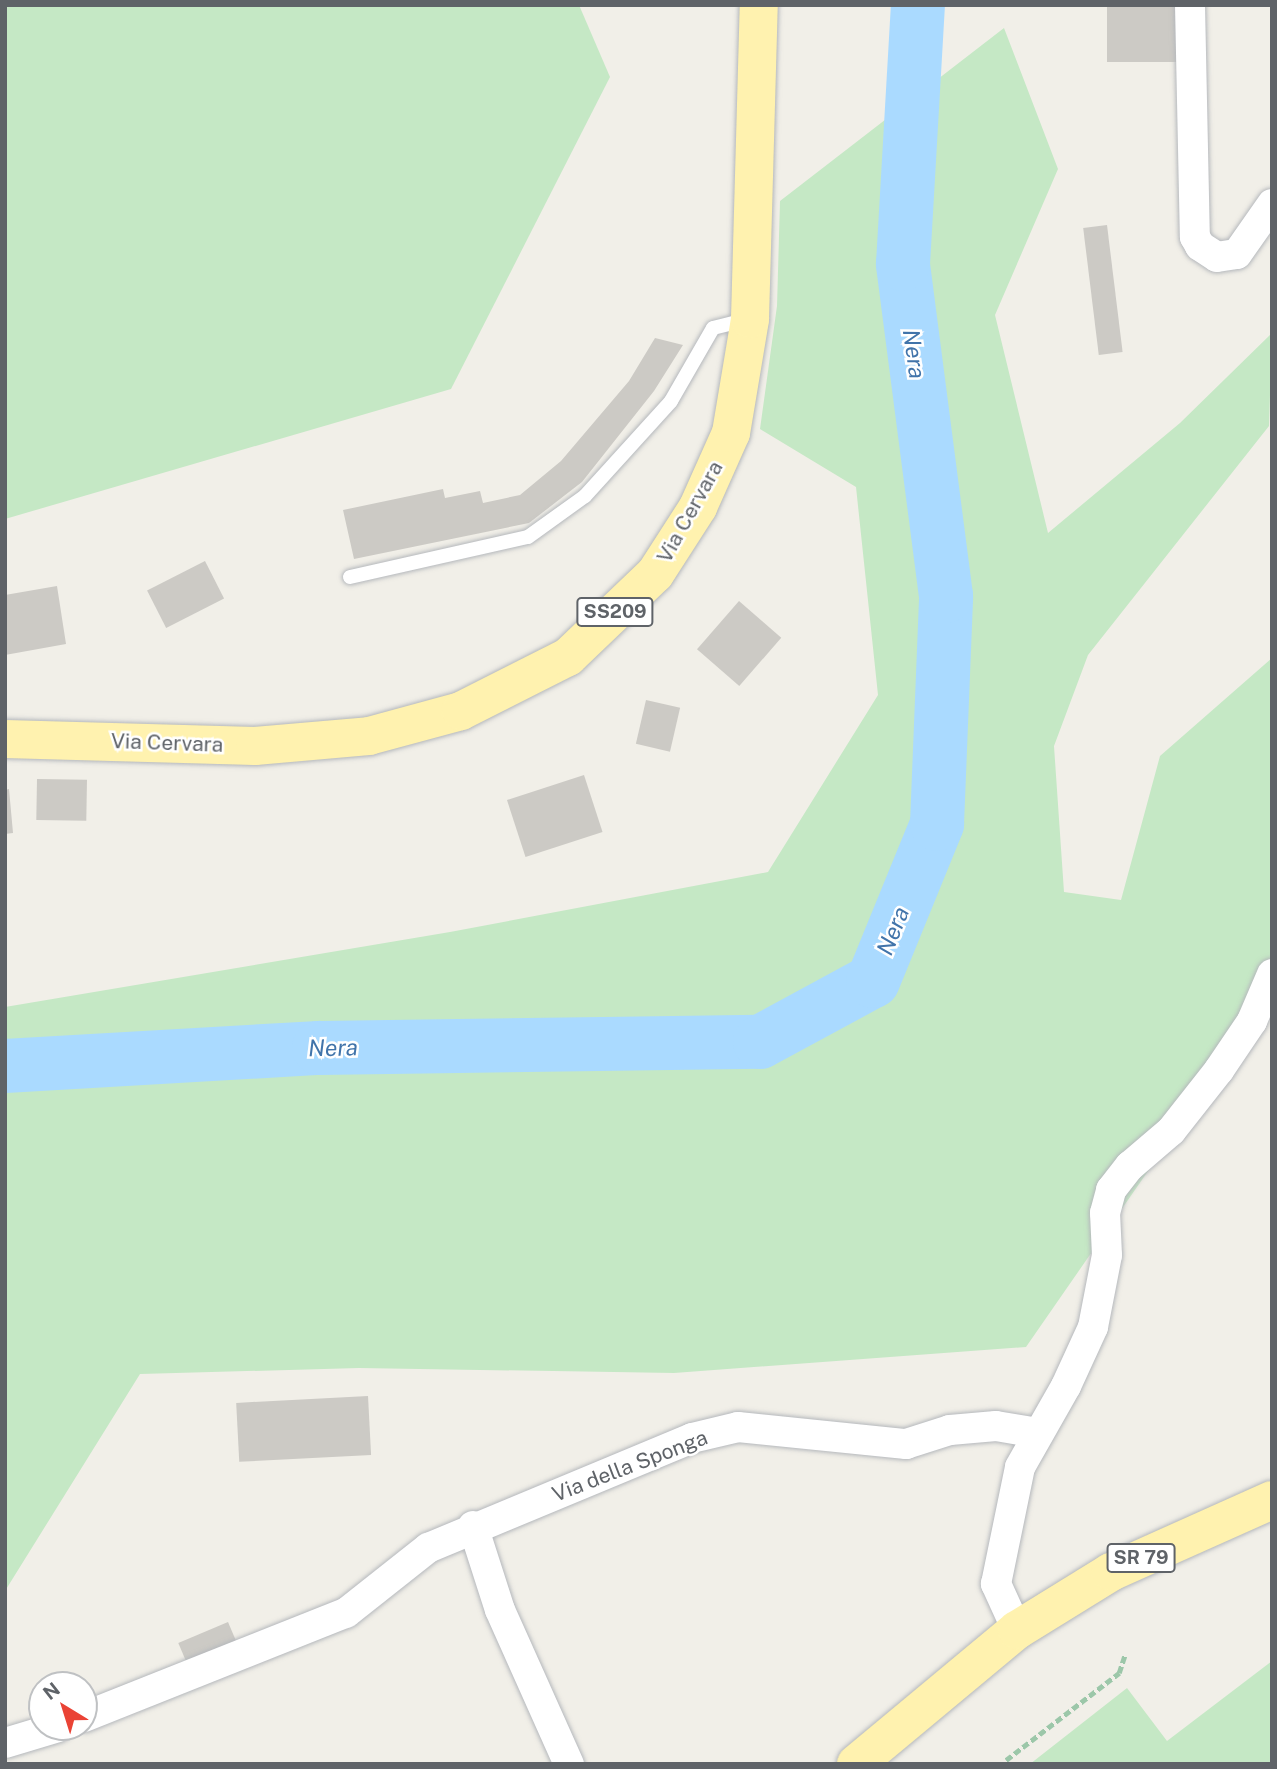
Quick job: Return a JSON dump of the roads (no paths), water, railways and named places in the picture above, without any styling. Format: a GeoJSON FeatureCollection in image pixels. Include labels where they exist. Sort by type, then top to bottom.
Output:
{"type":"FeatureCollection","features":[{"type":"Feature","properties":{"kind":"main road","name":"Via Cervara"},"geometry":{"type":"LineString","coordinates":[[5,739],[255,746],[369,736],[461,711],[568,657],[655,574],[698,507],[732,433],[750,318],[759,5]]}},
{"type":"Feature","properties":{"kind":"main road","name":"SR 79"},"geometry":{"type":"LineString","coordinates":[[856,1764],[1017,1630],[1111,1572],[1272,1501]]}},
{"type":"Feature","properties":{"kind":"street"},"geometry":{"type":"LineString","coordinates":[[1190,5],[1195,237],[1217,257],[1237,254],[1272,204]]}},
{"type":"Feature","properties":{"kind":"street"},"geometry":{"type":"LineString","coordinates":[[1017,1630],[996,1584],[1020,1467],[1066,1386],[1093,1327],[1107,1255],[1105,1213],[1111,1190],[1130,1166],[1171,1131],[1219,1070],[1252,1021],[1272,974]]}},
{"type":"Feature","properties":{"kind":"street","name":"Via della Sponga"},"geometry":{"type":"LineString","coordinates":[[98,1711],[346,1613],[428,1548],[474,1526],[692,1438],[738,1427],[894,1444],[950,1430],[996,1426],[1038,1433]]}},
{"type":"Feature","properties":{"kind":"street"},"geometry":{"type":"LineString","coordinates":[[474,1526],[500,1610],[569,1764]]}},
{"type":"Feature","properties":{"kind":"street"},"geometry":{"type":"LineString","coordinates":[[5,1742],[28,1735]]}},
{"type":"Feature","properties":{"kind":"lane"},"geometry":{"type":"LineString","coordinates":[[350,578],[528,537],[585,496],[671,401],[713,328],[750,318]]}},
{"type":"Feature","properties":{"kind":"waterway","name":"Nera"},"geometry":{"type":"LineString","coordinates":[[5,1066],[319,1048],[760,1042],[873,981],[937,824],[946,596],[903,264],[918,5]]}}]}
